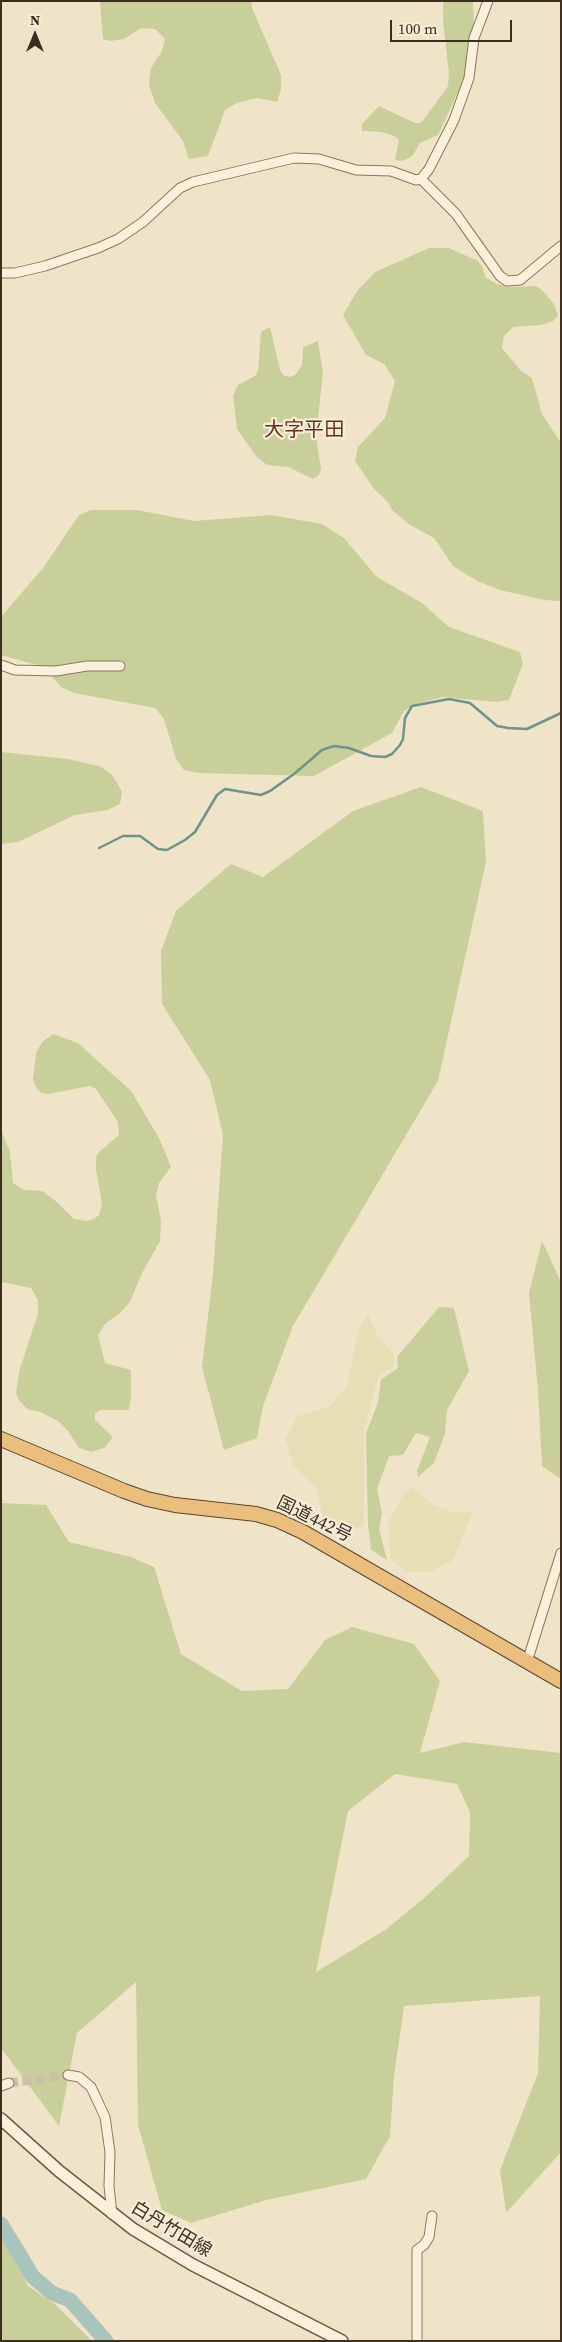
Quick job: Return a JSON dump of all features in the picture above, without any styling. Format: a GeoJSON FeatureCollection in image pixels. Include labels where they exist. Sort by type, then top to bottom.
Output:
{"type":"FeatureCollection","features":[{"type":"Feature","properties":{"kind":"highway","name":"国道442号"},"geometry":{"type":"LineString","coordinates":[[1,1439],[124,1491],[147,1498],[175,1505],[256,1514],[278,1520],[303,1532],[561,1681]]}},
{"type":"Feature","properties":{"kind":"main road","name":"白丹竹田線"},"geometry":{"type":"LineString","coordinates":[[1,2119],[112,2214],[162,2248],[342,2341]]}},
{"type":"Feature","properties":{"kind":"street"},"geometry":{"type":"LineString","coordinates":[[1,273],[16,273],[45,266],[98,248],[118,239],[143,222],[180,188],[193,182],[233,171],[294,158],[319,159],[356,170],[391,171],[416,180],[421,179],[429,169],[454,120],[469,78],[474,38],[488,1]]}},
{"type":"Feature","properties":{"kind":"street"},"geometry":{"type":"LineString","coordinates":[[421,179],[456,214],[500,276],[507,281],[520,280],[561,246]]}},
{"type":"Feature","properties":{"kind":"street"},"geometry":{"type":"LineString","coordinates":[[1,665],[15,670],[56,671],[87,666],[120,666]]}},
{"type":"Feature","properties":{"kind":"street"},"geometry":{"type":"LineString","coordinates":[[527,1662],[561,1553]]}},
{"type":"Feature","properties":{"kind":"street"},"geometry":{"type":"LineString","coordinates":[[68,2075],[79,2077],[91,2087],[101,2104],[105,2117],[110,2152],[109,2186],[112,2214]]}},
{"type":"Feature","properties":{"kind":"street"},"geometry":{"type":"LineString","coordinates":[[417,2341],[417,2250],[424,2245],[429,2237],[432,2216]]}},
{"type":"Feature","properties":{"kind":"shaded area"},"geometry":{"type":"Polygon","coordinates":[[[368,1315],[378,1337],[394,1354],[394,1367],[379,1375],[364,1429],[364,1526],[343,1531],[323,1516],[316,1488],[294,1466],[285,1438],[298,1416],[329,1407],[347,1387],[359,1328],[368,1315]]]}},
{"type":"Feature","properties":{"kind":"shaded area"},"geometry":{"type":"Polygon","coordinates":[[[412,1487],[433,1505],[453,1512],[473,1512],[453,1560],[430,1572],[406,1572],[391,1559],[388,1523],[403,1495],[412,1487]]]}},
{"type":"Feature","properties":{"kind":"green space"},"geometry":{"type":"Polygon","coordinates":[[[100,1],[251,1],[252,8],[281,75],[281,89],[277,102],[257,98],[237,103],[225,110],[208,156],[189,159],[183,141],[155,103],[149,84],[151,68],[162,51],[165,39],[155,29],[141,28],[124,39],[110,41],[103,39],[100,1]]]}},
{"type":"Feature","properties":{"kind":"green space"},"geometry":{"type":"Polygon","coordinates":[[[443,1],[473,1],[474,31],[467,73],[438,135],[420,143],[413,155],[407,159],[395,160],[399,140],[394,136],[381,132],[362,131],[362,124],[379,106],[415,123],[421,123],[448,86],[449,73],[443,21],[443,1]]]}},
{"type":"Feature","properties":{"kind":"green space"},"geometry":{"type":"Polygon","coordinates":[[[429,248],[449,248],[478,261],[486,278],[497,284],[510,287],[535,286],[541,289],[554,304],[558,316],[553,321],[540,325],[513,327],[504,336],[502,348],[521,371],[532,378],[542,414],[561,443],[561,601],[544,600],[500,590],[477,581],[453,566],[434,538],[410,525],[392,510],[389,503],[374,489],[355,461],[358,447],[385,418],[395,381],[384,364],[366,355],[343,315],[357,291],[375,272],[429,248]]]}},
{"type":"Feature","properties":{"kind":"green space"},"geometry":{"type":"Polygon","coordinates":[[[270,327],[280,370],[283,375],[289,377],[295,375],[302,365],[303,347],[318,341],[323,373],[316,436],[321,470],[318,476],[313,479],[288,467],[267,465],[256,456],[237,429],[233,396],[238,385],[255,376],[258,371],[261,332],[270,327]]]}},
{"type":"Feature","properties":{"kind":"green space"},"geometry":{"type":"Polygon","coordinates":[[[91,510],[137,510],[194,521],[271,515],[322,524],[344,538],[377,577],[422,603],[449,627],[520,652],[523,664],[509,700],[496,702],[443,697],[416,704],[404,711],[392,733],[314,776],[198,773],[184,770],[176,759],[164,719],[155,708],[74,693],[61,687],[44,667],[1,655],[1,617],[43,568],[79,515],[91,510]]]}},
{"type":"Feature","properties":{"kind":"green space"},"geometry":{"type":"Polygon","coordinates":[[[1,752],[68,759],[102,767],[112,775],[122,792],[120,804],[108,810],[75,815],[18,842],[1,844],[1,752]]]}},
{"type":"Feature","properties":{"kind":"green space"},"geometry":{"type":"Polygon","coordinates":[[[421,787],[483,811],[486,862],[438,1081],[293,1326],[263,1406],[257,1438],[224,1450],[202,1367],[213,1274],[223,1135],[210,1080],[162,1004],[161,951],[176,911],[231,864],[263,877],[353,811],[421,787]]]}},
{"type":"Feature","properties":{"kind":"green space"},"geometry":{"type":"Polygon","coordinates":[[[53,1034],[78,1043],[131,1091],[159,1138],[171,1167],[159,1183],[156,1196],[161,1220],[160,1241],[143,1271],[130,1302],[121,1312],[105,1324],[98,1335],[105,1363],[131,1370],[129,1410],[100,1410],[95,1413],[95,1420],[113,1437],[104,1448],[91,1452],[79,1448],[68,1431],[58,1421],[40,1412],[27,1409],[18,1399],[16,1393],[19,1372],[38,1313],[38,1300],[31,1288],[1,1282],[1,1130],[10,1152],[13,1183],[24,1190],[42,1191],[57,1202],[74,1219],[86,1221],[94,1219],[99,1215],[102,1204],[96,1170],[96,1157],[99,1152],[119,1135],[118,1122],[96,1089],[90,1086],[48,1094],[42,1093],[37,1089],[33,1080],[36,1053],[42,1042],[53,1034]]]}},
{"type":"Feature","properties":{"kind":"green space"},"geometry":{"type":"Polygon","coordinates":[[[542,1241],[561,1282],[561,1479],[542,1466],[538,1391],[529,1293],[542,1241]]]}},
{"type":"Feature","properties":{"kind":"green space"},"geometry":{"type":"Polygon","coordinates":[[[439,1307],[454,1308],[469,1371],[447,1410],[445,1434],[434,1463],[418,1477],[417,1471],[430,1437],[416,1433],[403,1455],[389,1456],[377,1489],[382,1513],[379,1529],[387,1560],[371,1550],[368,1525],[366,1433],[378,1403],[381,1380],[398,1368],[397,1357],[439,1307]]]}},
{"type":"Feature","properties":{"kind":"green space"},"geometry":{"type":"Polygon","coordinates":[[[1,1503],[46,1505],[69,1542],[131,1557],[154,1567],[181,1654],[242,1691],[288,1689],[325,1640],[352,1627],[414,1644],[440,1681],[420,1753],[464,1742],[561,1753],[561,2152],[506,2213],[500,2170],[538,2073],[540,1996],[404,2006],[394,2076],[390,2136],[366,2179],[266,2200],[191,2223],[162,2210],[138,2125],[136,1982],[77,2033],[59,2126],[1,2048],[1,1503]],[[395,1774],[348,1811],[316,1972],[385,1930],[422,1900],[469,1856],[470,1812],[457,1784],[395,1774]]]}},
{"type":"Feature","properties":{"kind":"green space"},"geometry":{"type":"Polygon","coordinates":[[[1,2236],[8,2242],[28,2286],[55,2304],[92,2341],[1,2341],[1,2236]]]}},
{"type":"Feature","properties":{"kind":"waterway"},"geometry":{"type":"LineString","coordinates":[[99,848],[123,836],[140,836],[158,849],[167,850],[195,832],[217,795],[225,789],[261,795],[294,774],[322,750],[334,746],[349,748],[371,756],[385,757],[392,754],[403,739],[405,718],[412,706],[449,699],[470,703],[497,726],[527,729],[561,713]]}},
{"type":"Feature","properties":{"kind":"waterway"},"geometry":{"type":"LineString","coordinates":[[1,2224],[33,2277],[52,2293],[70,2300],[106,2341]]}},
{"type":"Feature","properties":{"kind":"tunnel"},"geometry":{"type":"LineString","coordinates":[[9,2083],[68,2075]]}},
{"type":"Feature","properties":{"kind":"district","name":"大字平田"},"geometry":{"type":"Point","coordinates":[304,431]}}]}
